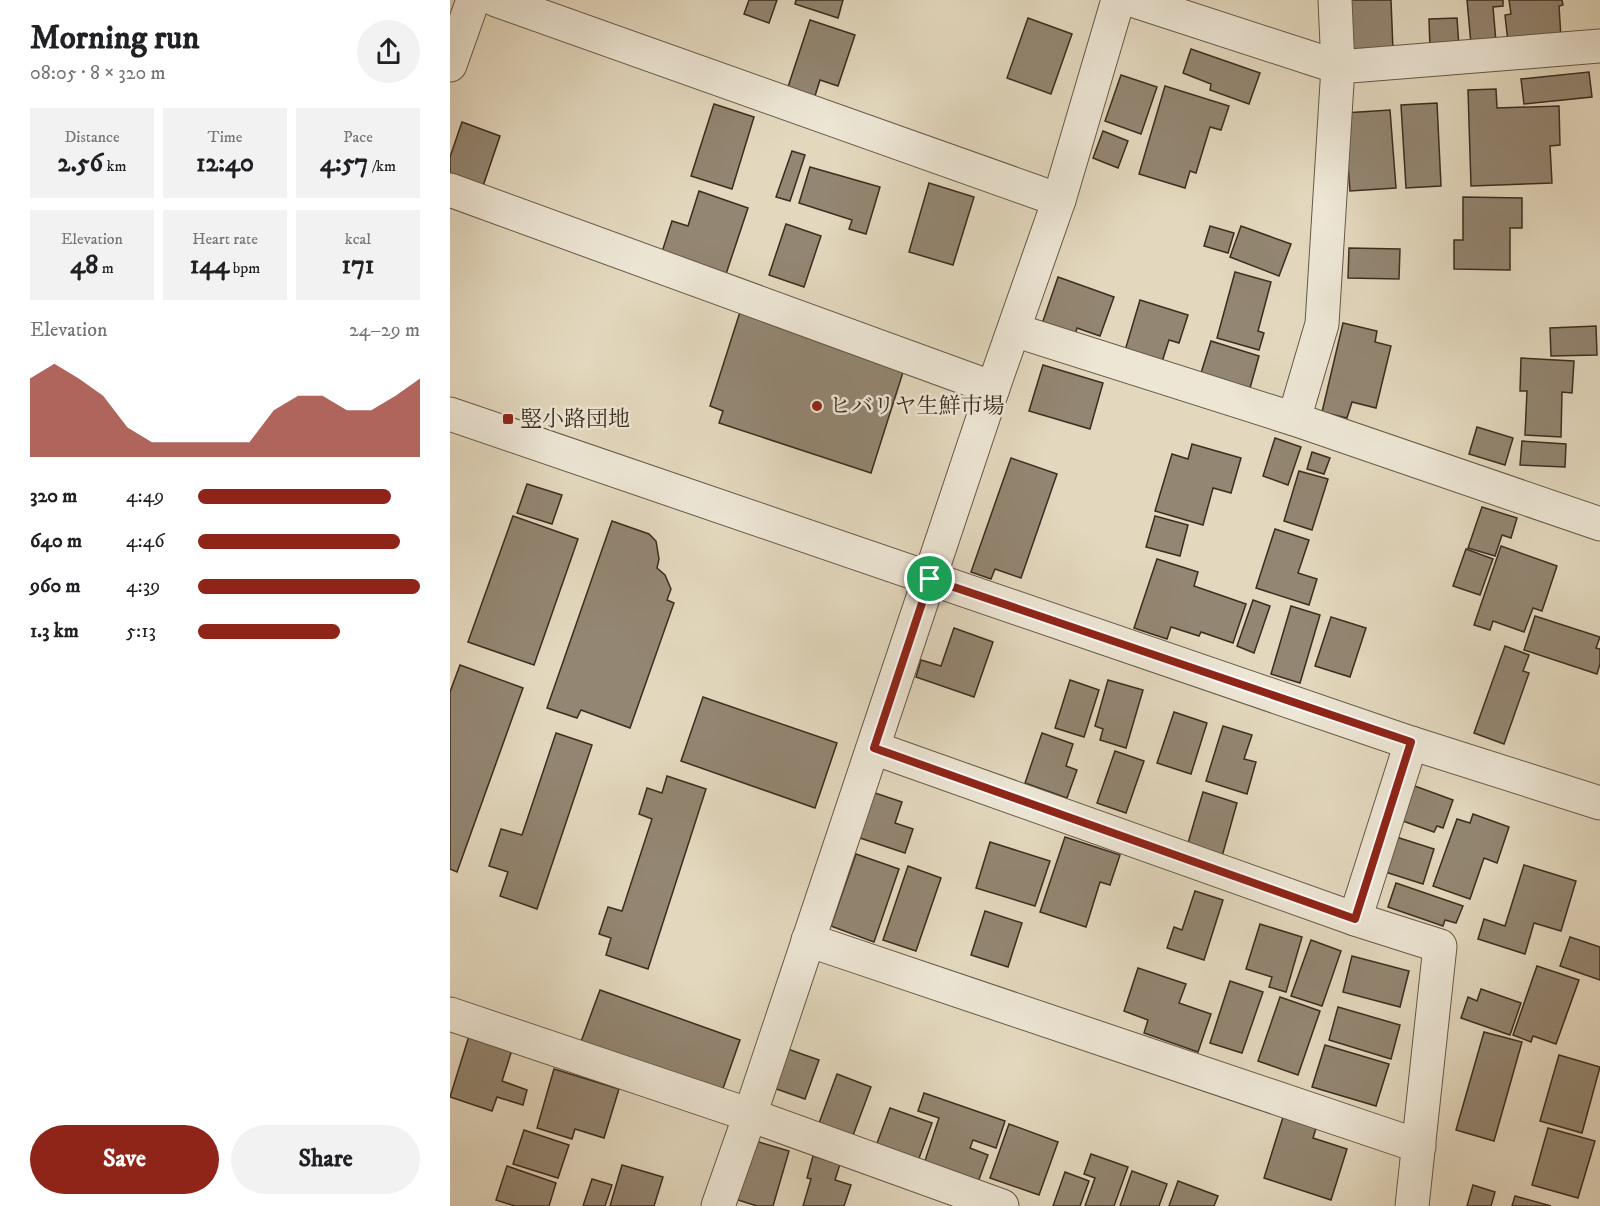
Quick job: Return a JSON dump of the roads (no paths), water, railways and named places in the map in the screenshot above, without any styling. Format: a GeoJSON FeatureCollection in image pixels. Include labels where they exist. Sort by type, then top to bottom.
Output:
{"type":"FeatureCollection","features":[{"type":"Feature","properties":{"kind":"street"},"geometry":{"type":"LineString","coordinates":[[450,65],[473,0]]}},
{"type":"Feature","properties":{"kind":"street"},"geometry":{"type":"LineString","coordinates":[[496,0],[1059,200]]}},
{"type":"Feature","properties":{"kind":"street"},"geometry":{"type":"LineString","coordinates":[[718,1206],[874,748],[993,388],[1059,200],[1118,0]]}},
{"type":"Feature","properties":{"kind":"street"},"geometry":{"type":"LineString","coordinates":[[1132,0],[1338,67],[1600,46]]}},
{"type":"Feature","properties":{"kind":"street"},"geometry":{"type":"LineString","coordinates":[[1294,419],[1322,324],[1338,67],[1335,0]]}},
{"type":"Feature","properties":{"kind":"street"},"geometry":{"type":"LineString","coordinates":[[450,190],[993,388]]}},
{"type":"Feature","properties":{"kind":"street"},"geometry":{"type":"LineString","coordinates":[[1014,330],[1294,419],[1600,524]]}},
{"type":"Feature","properties":{"kind":"street"},"geometry":{"type":"LineString","coordinates":[[450,414],[1411,742],[1600,803]]}},
{"type":"Feature","properties":{"kind":"street"},"geometry":{"type":"LineString","coordinates":[[1355,919],[1411,742]]}},
{"type":"Feature","properties":{"kind":"street"},"geometry":{"type":"LineString","coordinates":[[874,748],[1355,919],[1440,946],[1412,1206]]}},
{"type":"Feature","properties":{"kind":"street"},"geometry":{"type":"LineString","coordinates":[[808,940],[1419,1146]]}},
{"type":"Feature","properties":{"kind":"street"},"geometry":{"type":"LineString","coordinates":[[450,1014],[750,1115],[1002,1206]]}},
{"type":"Feature","properties":{"kind":"place","name":"ヒバリヤ生鮮市場"},"geometry":{"type":"Point","coordinates":[817,406]}},
{"type":"Feature","properties":{"kind":"place","name":"竪小路団地"},"geometry":{"type":"Point","coordinates":[508,419]}}]}
